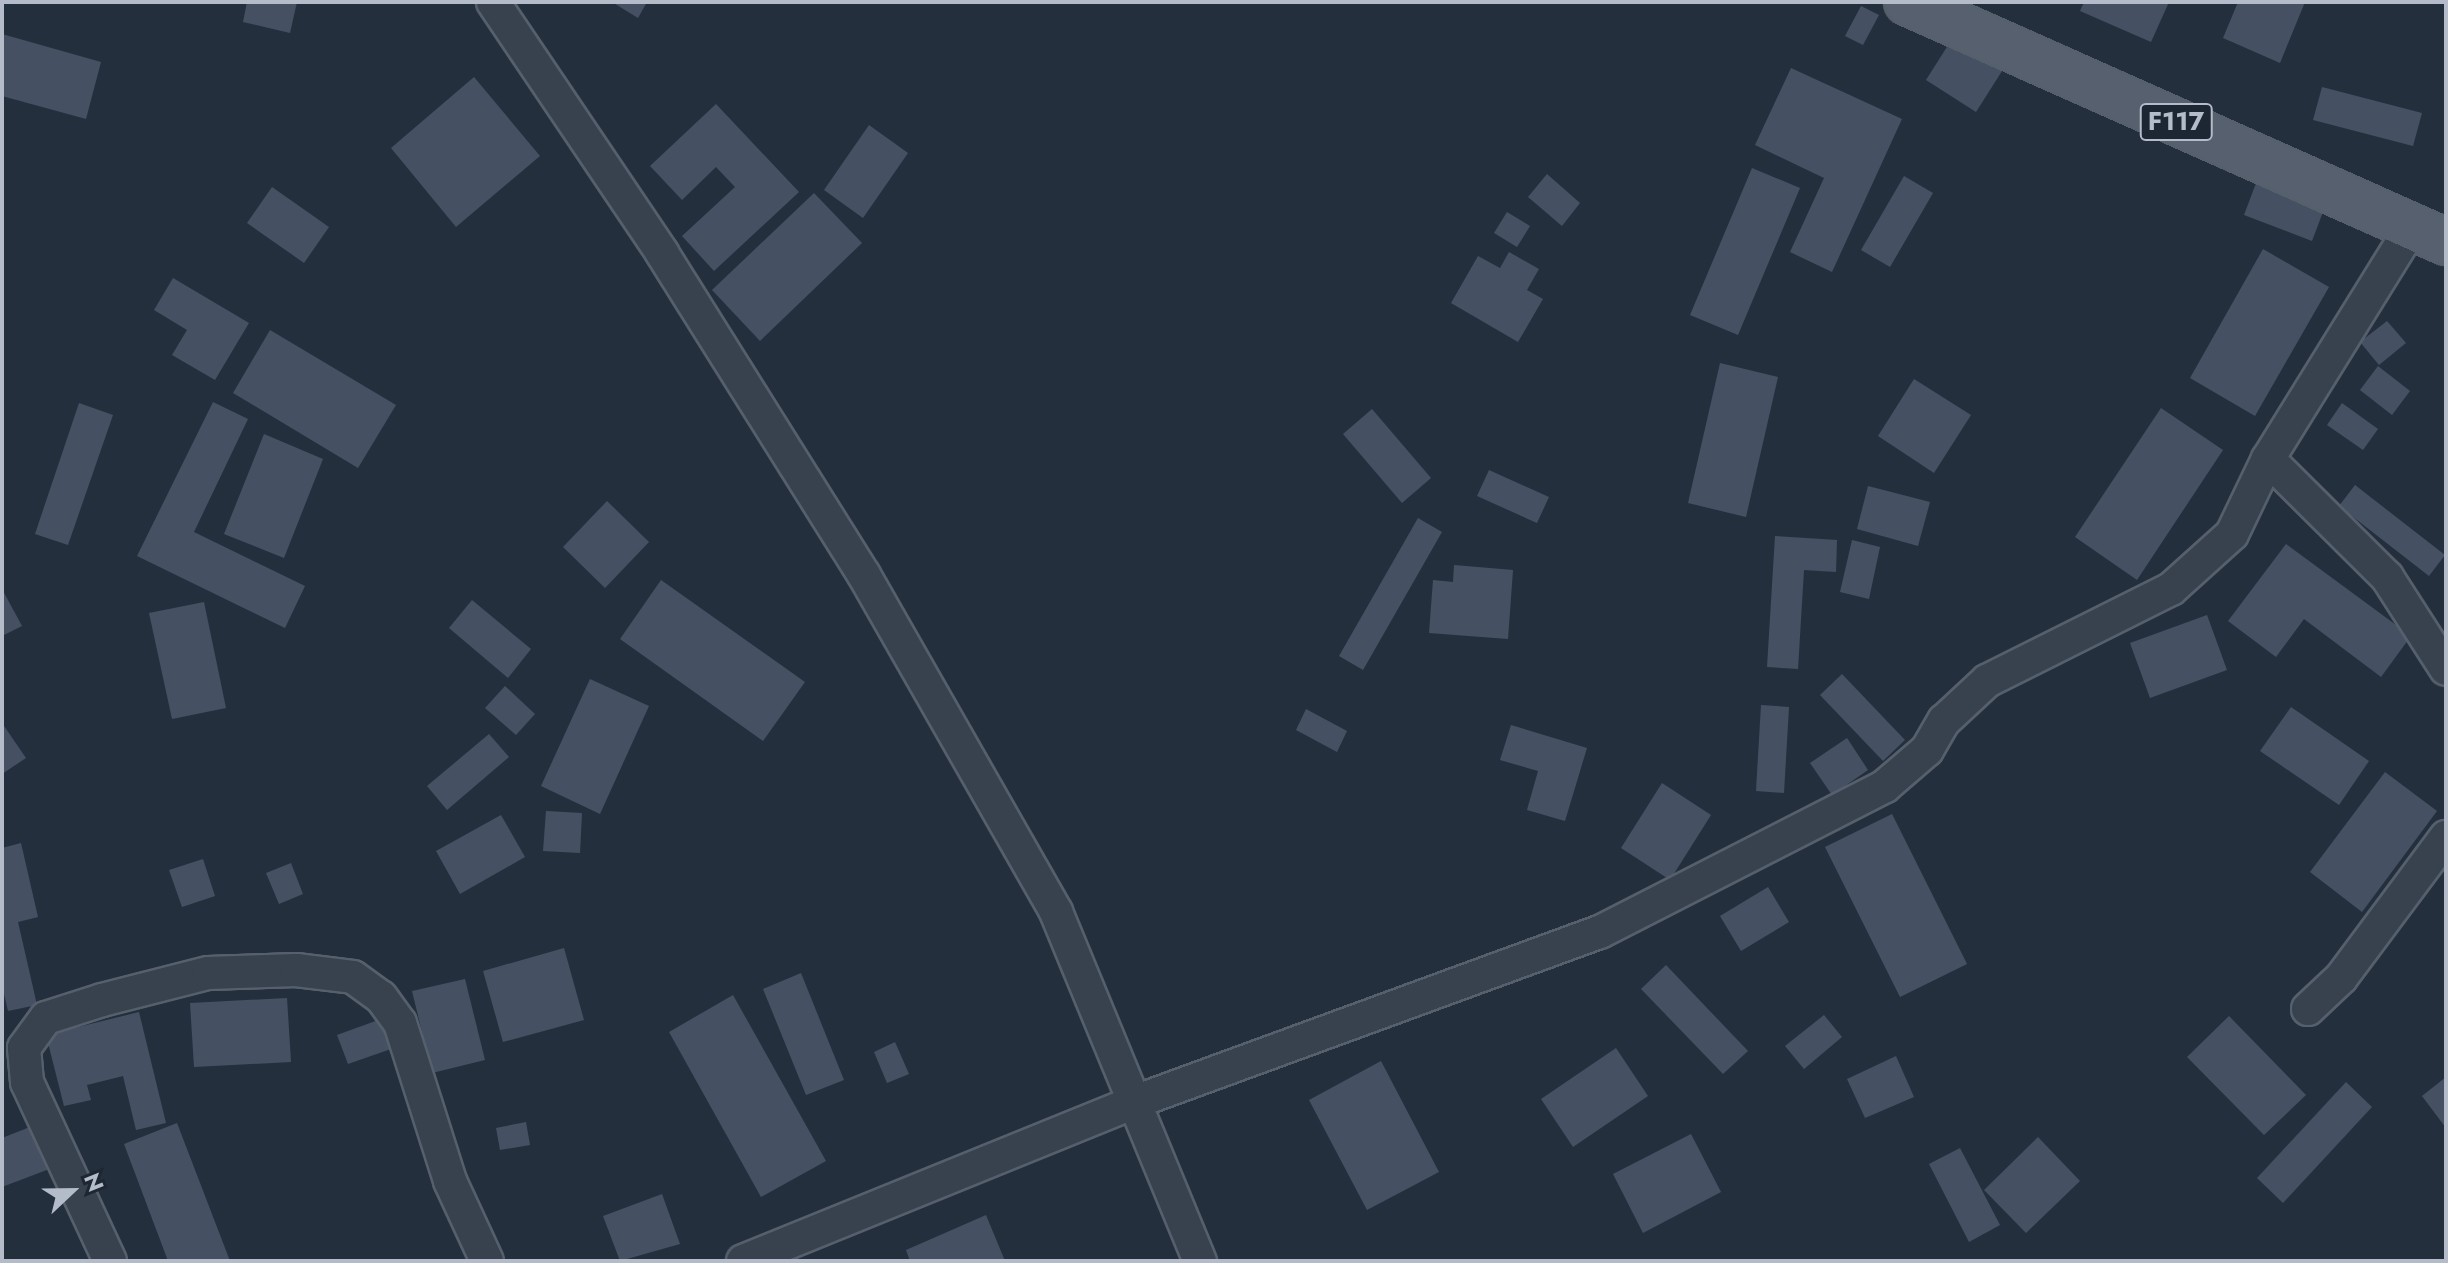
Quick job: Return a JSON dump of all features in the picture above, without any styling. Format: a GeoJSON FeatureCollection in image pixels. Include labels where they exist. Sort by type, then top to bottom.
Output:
{"type":"FeatureCollection","features":[{"type":"Feature","properties":{"kind":"main road","name":"F117"},"geometry":{"type":"LineString","coordinates":[[1907,2],[2429,235]]}},
{"type":"Feature","properties":{"kind":"street"},"geometry":{"type":"LineString","coordinates":[[493,2],[662,253],[872,589],[1056,912],[1132,1103],[1200,1261]]}},
{"type":"Feature","properties":{"kind":"street"},"geometry":{"type":"LineString","coordinates":[[743,1261],[1132,1103],[1600,932],[1885,786],[1927,750],[1944,721],[1987,681],[2171,589],[2232,534],[2268,459],[2429,235]]}},
{"type":"Feature","properties":{"kind":"street"},"geometry":{"type":"LineString","coordinates":[[2268,459],[2387,577],[2446,669]]}},
{"type":"Feature","properties":{"kind":"street"},"geometry":{"type":"LineString","coordinates":[[2308,1009],[2341,978],[2446,837]]}},
{"type":"Feature","properties":{"kind":"street"},"geometry":{"type":"LineString","coordinates":[[110,1261],[27,1082],[24,1048],[46,1018],[102,1000],[208,973],[296,970],[353,977],[381,997],[400,1023],[450,1181],[487,1261]]}},
{"type":"Feature","properties":{"kind":"building"},"geometry":{"type":"Polygon","coordinates":[[[247,2],[297,2],[290,33],[243,22],[247,2]]]}},
{"type":"Feature","properties":{"kind":"building"},"geometry":{"type":"Polygon","coordinates":[[[612,2],[647,2],[638,18],[612,2]]]}},
{"type":"Feature","properties":{"kind":"building"},"geometry":{"type":"Polygon","coordinates":[[[2084,2],[2169,2],[2151,42],[2080,11],[2084,2]]]}},
{"type":"Feature","properties":{"kind":"building"},"geometry":{"type":"Polygon","coordinates":[[[2238,2],[2305,2],[2280,63],[2223,38],[2238,2]]]}},
{"type":"Feature","properties":{"kind":"building"},"geometry":{"type":"Polygon","coordinates":[[[1861,6],[1879,15],[1863,45],[1845,36],[1861,6]]]}},
{"type":"Feature","properties":{"kind":"building"},"geometry":{"type":"Polygon","coordinates":[[[2,34],[101,62],[86,119],[2,96],[2,34]]]}},
{"type":"Feature","properties":{"kind":"building"},"geometry":{"type":"Polygon","coordinates":[[[1952,39],[2002,71],[1976,112],[1926,80],[1952,39]]]}},
{"type":"Feature","properties":{"kind":"building"},"geometry":{"type":"Polygon","coordinates":[[[1791,68],[1902,119],[1832,272],[1790,252],[1824,178],[1755,145],[1791,68]]]}},
{"type":"Feature","properties":{"kind":"building"},"geometry":{"type":"Polygon","coordinates":[[[474,77],[540,156],[456,227],[391,148],[474,77]]]}},
{"type":"Feature","properties":{"kind":"building"},"geometry":{"type":"Polygon","coordinates":[[[2322,87],[2422,113],[2413,146],[2313,120],[2322,87]]]}},
{"type":"Feature","properties":{"kind":"building"},"geometry":{"type":"Polygon","coordinates":[[[716,104],[799,192],[714,271],[682,236],[735,187],[716,167],[682,200],[650,166],[716,104]]]}},
{"type":"Feature","properties":{"kind":"building"},"geometry":{"type":"Polygon","coordinates":[[[869,125],[908,153],[863,218],[824,190],[869,125]]]}},
{"type":"Feature","properties":{"kind":"building"},"geometry":{"type":"Polygon","coordinates":[[[1752,168],[1800,188],[1738,335],[1690,315],[1752,168]]]}},
{"type":"Feature","properties":{"kind":"building"},"geometry":{"type":"Polygon","coordinates":[[[1547,174],[1580,203],[1562,226],[1528,197],[1547,174]]]}},
{"type":"Feature","properties":{"kind":"building"},"geometry":{"type":"Polygon","coordinates":[[[1904,176],[1933,193],[1890,267],[1861,250],[1904,176]]]}},
{"type":"Feature","properties":{"kind":"building"},"geometry":{"type":"Polygon","coordinates":[[[2258,178],[2326,204],[2312,241],[2244,215],[2258,178]]]}},
{"type":"Feature","properties":{"kind":"building"},"geometry":{"type":"Polygon","coordinates":[[[272,187],[329,227],[304,263],[247,223],[272,187]]]}},
{"type":"Feature","properties":{"kind":"building"},"geometry":{"type":"Polygon","coordinates":[[[814,193],[862,243],[760,341],[712,290],[814,193]]]}},
{"type":"Feature","properties":{"kind":"building"},"geometry":{"type":"Polygon","coordinates":[[[1507,212],[1530,226],[1517,247],[1494,233],[1507,212]]]}},
{"type":"Feature","properties":{"kind":"building"},"geometry":{"type":"Polygon","coordinates":[[[2263,249],[2329,287],[2255,416],[2190,378],[2263,249]]]}},
{"type":"Feature","properties":{"kind":"building"},"geometry":{"type":"Polygon","coordinates":[[[1509,252],[1539,269],[1527,290],[1543,299],[1518,342],[1451,303],[1478,256],[1500,268],[1509,252]]]}},
{"type":"Feature","properties":{"kind":"building"},"geometry":{"type":"Polygon","coordinates":[[[173,278],[249,323],[215,380],[172,355],[187,330],[154,310],[173,278]]]}},
{"type":"Feature","properties":{"kind":"building"},"geometry":{"type":"Polygon","coordinates":[[[2387,321],[2406,343],[2379,365],[2360,342],[2387,321]]]}},
{"type":"Feature","properties":{"kind":"building"},"geometry":{"type":"Polygon","coordinates":[[[270,330],[396,405],[358,468],[233,393],[270,330]]]}},
{"type":"Feature","properties":{"kind":"building"},"geometry":{"type":"Polygon","coordinates":[[[1720,363],[1778,377],[1746,517],[1688,503],[1720,363]]]}},
{"type":"Feature","properties":{"kind":"building"},"geometry":{"type":"Polygon","coordinates":[[[2378,366],[2410,391],[2392,415],[2360,390],[2378,366]]]}},
{"type":"Feature","properties":{"kind":"building"},"geometry":{"type":"Polygon","coordinates":[[[1914,379],[1971,415],[1934,473],[1878,436],[1914,379]]]}},
{"type":"Feature","properties":{"kind":"building"},"geometry":{"type":"Polygon","coordinates":[[[213,402],[248,419],[194,532],[305,586],[285,628],[137,556],[213,402]]]}},
{"type":"Feature","properties":{"kind":"building"},"geometry":{"type":"Polygon","coordinates":[[[79,403],[113,415],[68,545],[35,534],[79,403]]]}},
{"type":"Feature","properties":{"kind":"building"},"geometry":{"type":"Polygon","coordinates":[[[2342,403],[2378,429],[2363,450],[2327,425],[2342,403]]]}},
{"type":"Feature","properties":{"kind":"building"},"geometry":{"type":"Polygon","coordinates":[[[2161,408],[2223,450],[2137,580],[2075,537],[2161,408]]]}},
{"type":"Feature","properties":{"kind":"building"},"geometry":{"type":"Polygon","coordinates":[[[1372,409],[1431,478],[1402,503],[1343,434],[1372,409]]]}},
{"type":"Feature","properties":{"kind":"building"},"geometry":{"type":"Polygon","coordinates":[[[264,434],[323,459],[284,558],[224,534],[264,434]]]}},
{"type":"Feature","properties":{"kind":"building"},"geometry":{"type":"Polygon","coordinates":[[[1489,470],[1549,497],[1537,523],[1477,496],[1489,470]]]}},
{"type":"Feature","properties":{"kind":"building"},"geometry":{"type":"Polygon","coordinates":[[[2355,485],[2445,555],[2429,576],[2339,506],[2355,485]]]}},
{"type":"Feature","properties":{"kind":"building"},"geometry":{"type":"Polygon","coordinates":[[[1868,486],[1930,502],[1918,546],[1857,529],[1868,486]]]}},
{"type":"Feature","properties":{"kind":"building"},"geometry":{"type":"Polygon","coordinates":[[[607,501],[649,542],[605,588],[563,547],[607,501]]]}},
{"type":"Feature","properties":{"kind":"building"},"geometry":{"type":"Polygon","coordinates":[[[1418,518],[1442,532],[1363,670],[1339,656],[1418,518]]]}},
{"type":"Feature","properties":{"kind":"building"},"geometry":{"type":"Polygon","coordinates":[[[1775,536],[1837,540],[1836,572],[1804,570],[1798,669],[1767,667],[1775,536]]]}},
{"type":"Feature","properties":{"kind":"building"},"geometry":{"type":"Polygon","coordinates":[[[1852,540],[1880,547],[1869,599],[1840,592],[1852,540]]]}},
{"type":"Feature","properties":{"kind":"building"},"geometry":{"type":"Polygon","coordinates":[[[2286,544],[2411,636],[2381,677],[2304,619],[2276,657],[2228,621],[2286,544]]]}},
{"type":"Feature","properties":{"kind":"building"},"geometry":{"type":"Polygon","coordinates":[[[1454,565],[1513,570],[1508,639],[1429,633],[1433,580],[1453,582],[1454,565]]]}},
{"type":"Feature","properties":{"kind":"building"},"geometry":{"type":"Polygon","coordinates":[[[661,580],[805,682],[763,741],[620,639],[661,580]]]}},
{"type":"Feature","properties":{"kind":"building"},"geometry":{"type":"Polygon","coordinates":[[[2,589],[22,626],[2,636],[2,589]]]}},
{"type":"Feature","properties":{"kind":"building"},"geometry":{"type":"Polygon","coordinates":[[[472,600],[531,649],[508,678],[449,628],[472,600]]]}},
{"type":"Feature","properties":{"kind":"building"},"geometry":{"type":"Polygon","coordinates":[[[204,602],[226,708],[172,719],[149,613],[204,602]]]}},
{"type":"Feature","properties":{"kind":"building"},"geometry":{"type":"Polygon","coordinates":[[[2207,615],[2227,670],[2150,698],[2130,643],[2207,615]]]}},
{"type":"Feature","properties":{"kind":"building"},"geometry":{"type":"Polygon","coordinates":[[[1842,674],[1905,740],[1883,761],[1820,695],[1842,674]]]}},
{"type":"Feature","properties":{"kind":"building"},"geometry":{"type":"Polygon","coordinates":[[[590,679],[649,706],[600,814],[541,786],[590,679]]]}},
{"type":"Feature","properties":{"kind":"building"},"geometry":{"type":"Polygon","coordinates":[[[505,686],[535,714],[516,735],[485,708],[505,686]]]}},
{"type":"Feature","properties":{"kind":"building"},"geometry":{"type":"Polygon","coordinates":[[[1761,705],[1789,707],[1784,793],[1756,791],[1761,705]]]}},
{"type":"Feature","properties":{"kind":"building"},"geometry":{"type":"Polygon","coordinates":[[[2291,707],[2369,761],[2339,805],[2260,751],[2291,707]]]}},
{"type":"Feature","properties":{"kind":"building"},"geometry":{"type":"Polygon","coordinates":[[[1306,709],[1347,731],[1337,752],[1296,730],[1306,709]]]}},
{"type":"Feature","properties":{"kind":"building"},"geometry":{"type":"Polygon","coordinates":[[[2,723],[26,758],[2,774],[2,723]]]}},
{"type":"Feature","properties":{"kind":"building"},"geometry":{"type":"Polygon","coordinates":[[[1511,725],[1587,748],[1565,821],[1527,810],[1538,771],[1500,760],[1511,725]]]}},
{"type":"Feature","properties":{"kind":"building"},"geometry":{"type":"Polygon","coordinates":[[[489,734],[509,757],[447,810],[427,786],[489,734]]]}},
{"type":"Feature","properties":{"kind":"building"},"geometry":{"type":"Polygon","coordinates":[[[1847,738],[1868,770],[1832,795],[1810,763],[1847,738]]]}},
{"type":"Feature","properties":{"kind":"building"},"geometry":{"type":"Polygon","coordinates":[[[2385,772],[2437,811],[2362,912],[2310,872],[2385,772]]]}},
{"type":"Feature","properties":{"kind":"building"},"geometry":{"type":"Polygon","coordinates":[[[1662,783],[1711,815],[1670,880],[1621,848],[1662,783]]]}},
{"type":"Feature","properties":{"kind":"building"},"geometry":{"type":"Polygon","coordinates":[[[546,811],[582,813],[580,853],[543,851],[546,811]]]}},
{"type":"Feature","properties":{"kind":"building"},"geometry":{"type":"Polygon","coordinates":[[[1892,814],[1967,964],[1900,997],[1825,847],[1892,814]]]}},
{"type":"Feature","properties":{"kind":"building"},"geometry":{"type":"Polygon","coordinates":[[[501,815],[525,857],[460,894],[436,851],[501,815]]]}},
{"type":"Feature","properties":{"kind":"building"},"geometry":{"type":"Polygon","coordinates":[[[21,843],[38,917],[18,922],[37,1005],[8,1011],[2,985],[2,848],[21,843]]]}},
{"type":"Feature","properties":{"kind":"building"},"geometry":{"type":"Polygon","coordinates":[[[203,859],[215,896],[182,907],[169,870],[203,859]]]}},
{"type":"Feature","properties":{"kind":"building"},"geometry":{"type":"Polygon","coordinates":[[[291,863],[303,894],[279,904],[266,873],[291,863]]]}},
{"type":"Feature","properties":{"kind":"building"},"geometry":{"type":"Polygon","coordinates":[[[1768,887],[1789,922],[1741,951],[1720,916],[1768,887]]]}},
{"type":"Feature","properties":{"kind":"building"},"geometry":{"type":"Polygon","coordinates":[[[564,948],[584,1020],[503,1042],[483,971],[564,948]]]}},
{"type":"Feature","properties":{"kind":"building"},"geometry":{"type":"Polygon","coordinates":[[[1666,965],[1748,1051],[1723,1074],[1641,989],[1666,965]]]}},
{"type":"Feature","properties":{"kind":"building"},"geometry":{"type":"Polygon","coordinates":[[[801,973],[844,1080],[806,1095],[763,989],[801,973]]]}},
{"type":"Feature","properties":{"kind":"building"},"geometry":{"type":"Polygon","coordinates":[[[465,979],[485,1060],[432,1073],[412,991],[465,979]]]}},
{"type":"Feature","properties":{"kind":"building"},"geometry":{"type":"Polygon","coordinates":[[[733,995],[826,1161],[761,1197],[669,1032],[733,995]]]}},
{"type":"Feature","properties":{"kind":"building"},"geometry":{"type":"Polygon","coordinates":[[[287,998],[291,1062],[194,1067],[190,1003],[287,998]]]}},
{"type":"Feature","properties":{"kind":"building"},"geometry":{"type":"Polygon","coordinates":[[[139,1012],[166,1123],[136,1130],[123,1076],[87,1085],[91,1100],[64,1106],[46,1035],[139,1012]]]}},
{"type":"Feature","properties":{"kind":"building"},"geometry":{"type":"Polygon","coordinates":[[[1824,1015],[1842,1037],[1804,1069],[1785,1046],[1824,1015]]]}},
{"type":"Feature","properties":{"kind":"building"},"geometry":{"type":"Polygon","coordinates":[[[2229,1016],[2306,1095],[2264,1135],[2187,1057],[2229,1016]]]}},
{"type":"Feature","properties":{"kind":"building"},"geometry":{"type":"Polygon","coordinates":[[[381,1019],[391,1049],[348,1064],[337,1035],[381,1019]]]}},
{"type":"Feature","properties":{"kind":"building"},"geometry":{"type":"Polygon","coordinates":[[[895,1042],[909,1074],[887,1083],[874,1052],[895,1042]]]}},
{"type":"Feature","properties":{"kind":"building"},"geometry":{"type":"Polygon","coordinates":[[[1616,1048],[1648,1096],[1573,1147],[1541,1099],[1616,1048]]]}},
{"type":"Feature","properties":{"kind":"building"},"geometry":{"type":"Polygon","coordinates":[[[1896,1056],[1914,1097],[1865,1118],[1847,1079],[1896,1056]]]}},
{"type":"Feature","properties":{"kind":"building"},"geometry":{"type":"Polygon","coordinates":[[[1381,1061],[1439,1172],[1367,1210],[1309,1100],[1381,1061]]]}},
{"type":"Feature","properties":{"kind":"building"},"geometry":{"type":"Polygon","coordinates":[[[2446,1077],[2446,1128],[2422,1096],[2446,1077]]]}},
{"type":"Feature","properties":{"kind":"building"},"geometry":{"type":"Polygon","coordinates":[[[2346,1082],[2372,1107],[2283,1203],[2257,1178],[2346,1082]]]}},
{"type":"Feature","properties":{"kind":"building"},"geometry":{"type":"Polygon","coordinates":[[[526,1122],[530,1145],[500,1150],[496,1128],[526,1122]]]}},
{"type":"Feature","properties":{"kind":"building"},"geometry":{"type":"Polygon","coordinates":[[[177,1123],[230,1261],[168,1261],[124,1144],[177,1123]]]}},
{"type":"Feature","properties":{"kind":"building"},"geometry":{"type":"Polygon","coordinates":[[[35,1125],[52,1168],[2,1187],[2,1138],[35,1125]]]}},
{"type":"Feature","properties":{"kind":"building"},"geometry":{"type":"Polygon","coordinates":[[[1691,1134],[1721,1192],[1643,1233],[1613,1174],[1691,1134]]]}},
{"type":"Feature","properties":{"kind":"building"},"geometry":{"type":"Polygon","coordinates":[[[2038,1137],[2080,1181],[2026,1233],[1984,1190],[2038,1137]]]}},
{"type":"Feature","properties":{"kind":"building"},"geometry":{"type":"Polygon","coordinates":[[[1960,1148],[2000,1225],[1969,1242],[1929,1164],[1960,1148]]]}},
{"type":"Feature","properties":{"kind":"building"},"geometry":{"type":"Polygon","coordinates":[[[662,1194],[680,1244],[620,1261],[603,1216],[662,1194]]]}},
{"type":"Feature","properties":{"kind":"building"},"geometry":{"type":"Polygon","coordinates":[[[986,1215],[1005,1261],[910,1261],[906,1250],[986,1215]]]}}]}
